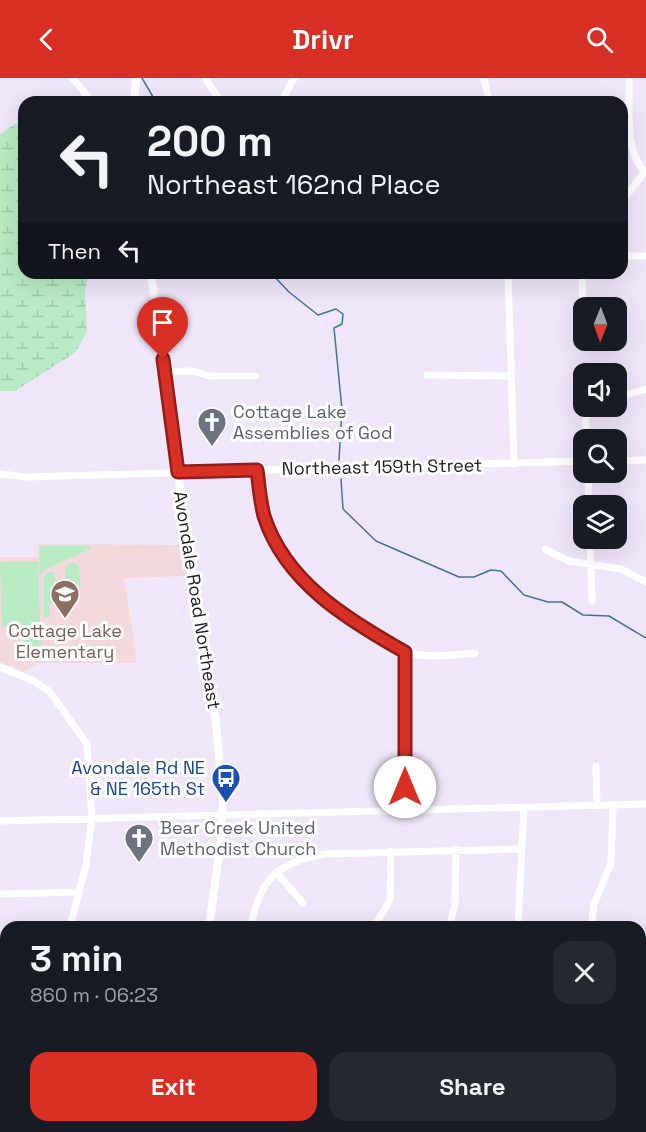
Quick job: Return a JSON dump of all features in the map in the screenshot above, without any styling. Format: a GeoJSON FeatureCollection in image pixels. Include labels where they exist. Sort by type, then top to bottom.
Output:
{"type":"FeatureCollection","features":[{"type":"Feature","properties":{"kind":"main road"},"geometry":{"type":"LineString","coordinates":[[134,96],[136,78]]}},
{"type":"Feature","properties":{"kind":"main road","name":"Avondale Road Northeast"},"geometry":{"type":"LineString","coordinates":[[152,279],[216,722],[224,815],[210,921]]}},
{"type":"Feature","properties":{"kind":"street"},"geometry":{"type":"LineString","coordinates":[[73,78],[87,96]]}},
{"type":"Feature","properties":{"kind":"street"},"geometry":{"type":"LineString","coordinates":[[205,78],[217,96]]}},
{"type":"Feature","properties":{"kind":"street"},"geometry":{"type":"LineString","coordinates":[[284,96],[294,78]]}},
{"type":"Feature","properties":{"kind":"street"},"geometry":{"type":"LineString","coordinates":[[484,78],[488,96]]}},
{"type":"Feature","properties":{"kind":"street"},"geometry":{"type":"LineString","coordinates":[[628,194],[645,172],[637,164],[632,150],[629,78]]}},
{"type":"Feature","properties":{"kind":"street"},"geometry":{"type":"LineString","coordinates":[[628,256],[646,256]]}},
{"type":"Feature","properties":{"kind":"street"},"geometry":{"type":"LineString","coordinates":[[508,279],[514,464]]}},
{"type":"Feature","properties":{"kind":"street"},"geometry":{"type":"LineString","coordinates":[[582,279],[582,297]]}},
{"type":"Feature","properties":{"kind":"street"},"geometry":{"type":"LineString","coordinates":[[165,372],[193,371],[209,376],[256,376]]}},
{"type":"Feature","properties":{"kind":"street"},"geometry":{"type":"LineString","coordinates":[[428,375],[510,376]]}},
{"type":"Feature","properties":{"kind":"street"},"geometry":{"type":"LineString","coordinates":[[627,395],[646,389]]}},
{"type":"Feature","properties":{"kind":"street"},"geometry":{"type":"LineString","coordinates":[[627,461],[646,460]]}},
{"type":"Feature","properties":{"kind":"street","name":"Northeast 159th Street"},"geometry":{"type":"LineString","coordinates":[[0,474],[27,477],[573,461]]}},
{"type":"Feature","properties":{"kind":"street"},"geometry":{"type":"LineString","coordinates":[[257,470],[264,516],[273,537],[299,578],[338,609],[405,652],[475,653]]}},
{"type":"Feature","properties":{"kind":"street"},"geometry":{"type":"LineString","coordinates":[[545,549],[556,556],[591,565],[621,569],[646,582]]}},
{"type":"Feature","properties":{"kind":"street"},"geometry":{"type":"LineString","coordinates":[[590,549],[592,600]]}},
{"type":"Feature","properties":{"kind":"street"},"geometry":{"type":"LineString","coordinates":[[405,652],[405,810]]}},
{"type":"Feature","properties":{"kind":"street"},"geometry":{"type":"LineString","coordinates":[[0,667],[34,681],[50,692],[84,737],[88,750],[92,818],[80,892],[72,921]]}},
{"type":"Feature","properties":{"kind":"street"},"geometry":{"type":"LineString","coordinates":[[596,766],[597,805]]}},
{"type":"Feature","properties":{"kind":"street"},"geometry":{"type":"LineString","coordinates":[[0,821],[646,804]]}},
{"type":"Feature","properties":{"kind":"street"},"geometry":{"type":"LineString","coordinates":[[592,921],[594,904],[611,863],[613,805]]}},
{"type":"Feature","properties":{"kind":"street"},"geometry":{"type":"LineString","coordinates":[[518,921],[524,807]]}},
{"type":"Feature","properties":{"kind":"street"},"geometry":{"type":"LineString","coordinates":[[450,921],[454,904],[456,849]]}},
{"type":"Feature","properties":{"kind":"street"},"geometry":{"type":"LineString","coordinates":[[253,921],[260,892],[276,872],[297,860],[391,851],[522,849]]}},
{"type":"Feature","properties":{"kind":"street"},"geometry":{"type":"LineString","coordinates":[[378,921],[390,900],[391,851]]}},
{"type":"Feature","properties":{"kind":"street"},"geometry":{"type":"LineString","coordinates":[[276,872],[303,903]]}},
{"type":"Feature","properties":{"kind":"street"},"geometry":{"type":"LineString","coordinates":[[0,894],[80,892]]}},
{"type":"Feature","properties":{"kind":"shaded area","name":"Cottage Lake Elementary"},"geometry":{"type":"Polygon","coordinates":[[[39,544],[181,545],[187,576],[124,578],[137,663],[39,663],[25,671],[0,662],[0,557],[38,557],[39,544]]]}},
{"type":"Feature","properties":{"kind":"green space"},"geometry":{"type":"Polygon","coordinates":[[[18,124],[18,279],[88,279],[85,290],[87,331],[76,352],[15,391],[0,391],[0,134],[18,124]]]}},
{"type":"Feature","properties":{"kind":"green space"},"geometry":{"type":"Polygon","coordinates":[[[40,546],[90,546],[90,549],[44,570],[39,577],[40,546]]]}},
{"type":"Feature","properties":{"kind":"green space"},"geometry":{"type":"Polygon","coordinates":[[[38,561],[41,654],[30,658],[20,643],[27,638],[24,631],[29,627],[2,628],[0,562],[38,561]]]}},
{"type":"Feature","properties":{"kind":"green space"},"geometry":{"type":"Polygon","coordinates":[[[73,562],[78,565],[81,584],[77,590],[72,592],[65,587],[65,567],[73,562]]]}},
{"type":"Feature","properties":{"kind":"green space"},"geometry":{"type":"Polygon","coordinates":[[[48,572],[54,572],[58,603],[49,604],[50,617],[44,618],[44,577],[48,572]]]}},
{"type":"Feature","properties":{"kind":"waterway"},"geometry":{"type":"LineString","coordinates":[[142,78],[152,96]]}},
{"type":"Feature","properties":{"kind":"waterway"},"geometry":{"type":"LineString","coordinates":[[277,279],[318,315],[336,309],[343,314],[342,324],[334,328],[342,410],[339,460]]}},
{"type":"Feature","properties":{"kind":"waterway"},"geometry":{"type":"LineString","coordinates":[[341,479],[343,509],[376,541],[459,577],[474,577],[491,570],[501,571],[524,595],[548,602],[562,602],[583,615],[609,616],[646,638]]}},
{"type":"Feature","properties":{"kind":"place","name":"Cottage Lake Assemblies of God"},"geometry":{"type":"Point","coordinates":[212,448]}},
{"type":"Feature","properties":{"kind":"place","name":"Cottage Lake Elementary"},"geometry":{"type":"Point","coordinates":[65,620]}},
{"type":"Feature","properties":{"kind":"place","name":"Avondale Rd NE & NE 165th St"},"geometry":{"type":"Point","coordinates":[226,804]}},
{"type":"Feature","properties":{"kind":"place","name":"Bear Creek United Methodist Church"},"geometry":{"type":"Point","coordinates":[139,864]}},
{"type":"Feature","properties":{"kind":"route"},"geometry":{"type":"LineString","coordinates":[[163,359],[178,472],[257,470],[264,516],[273,537],[299,578],[338,609],[381,639],[405,652],[405,787]]}}]}
